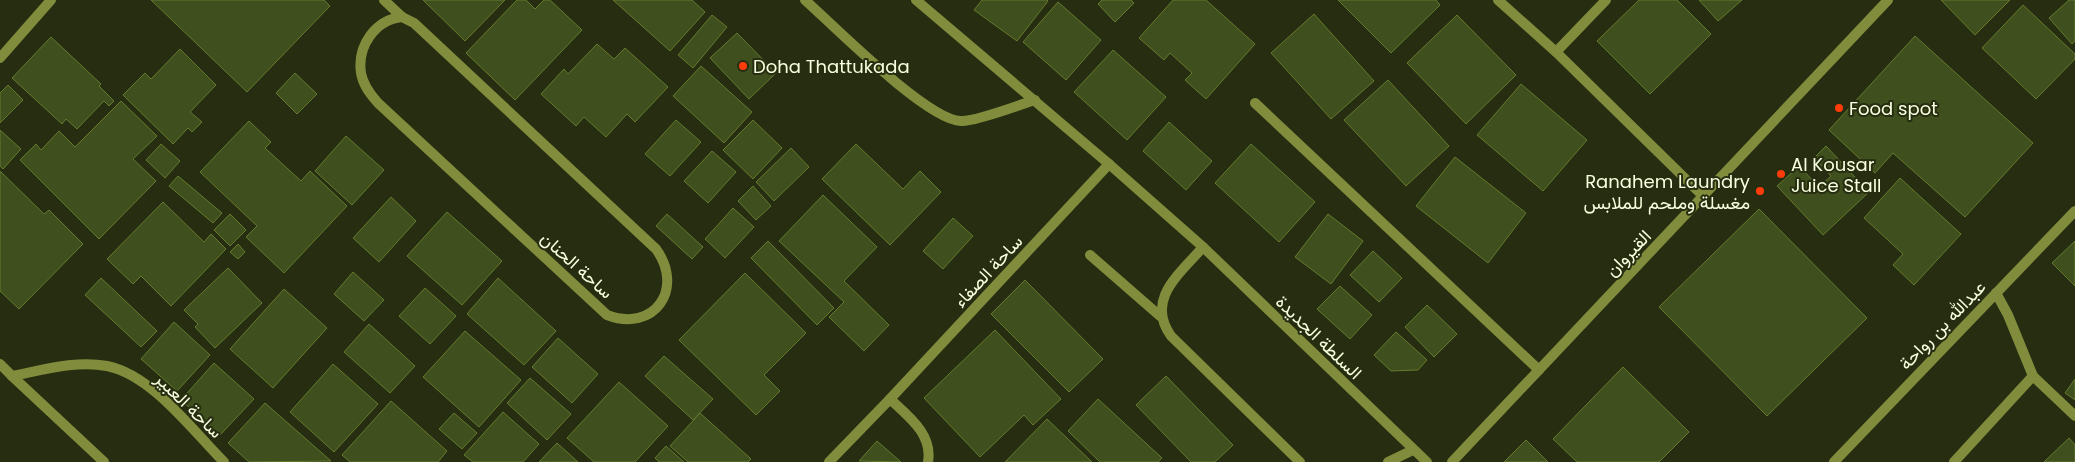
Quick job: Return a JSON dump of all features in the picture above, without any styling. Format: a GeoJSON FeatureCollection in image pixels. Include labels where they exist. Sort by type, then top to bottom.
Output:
{"type":"FeatureCollection","features":[{"type":"Feature","properties":{"kind":"street"},"geometry":{"type":"LineString","coordinates":[[0,58],[51,0]]}},
{"type":"Feature","properties":{"kind":"street","name":"ساحة الحنان"},"geometry":{"type":"LineString","coordinates":[[384,0],[402,16],[414,23],[656,249],[668,272],[669,285],[657,309],[646,316],[633,320],[620,320],[608,315],[378,103],[367,90],[361,74],[361,57],[366,41],[379,26],[389,18],[402,16]]}},
{"type":"Feature","properties":{"kind":"street"},"geometry":{"type":"LineString","coordinates":[[804,0],[910,94],[937,114],[961,121],[1035,100]]}},
{"type":"Feature","properties":{"kind":"street","name":"السلطة الجديدة"},"geometry":{"type":"LineString","coordinates":[[916,0],[1035,100],[1203,247],[1427,462]]}},
{"type":"Feature","properties":{"kind":"street"},"geometry":{"type":"LineString","coordinates":[[1498,0],[1556,52],[1704,197]]}},
{"type":"Feature","properties":{"kind":"street"},"geometry":{"type":"LineString","coordinates":[[1556,52],[1606,0]]}},
{"type":"Feature","properties":{"kind":"street","name":"القيروان"},"geometry":{"type":"LineString","coordinates":[[1452,462],[1888,0]]}},
{"type":"Feature","properties":{"kind":"street"},"geometry":{"type":"LineString","coordinates":[[1255,103],[1539,370]]}},
{"type":"Feature","properties":{"kind":"street","name":"ساحة الصفاء"},"geometry":{"type":"LineString","coordinates":[[829,462],[1109,164]]}},
{"type":"Feature","properties":{"kind":"street","name":"عبدالله بن رواحة"},"geometry":{"type":"LineString","coordinates":[[1834,462],[2075,211]]}},
{"type":"Feature","properties":{"kind":"street"},"geometry":{"type":"LineString","coordinates":[[1160,316],[1161,303],[1166,291],[1203,247]]}},
{"type":"Feature","properties":{"kind":"street"},"geometry":{"type":"LineString","coordinates":[[1090,255],[1160,316],[1171,336],[1300,462]]}},
{"type":"Feature","properties":{"kind":"street"},"geometry":{"type":"LineString","coordinates":[[1996,293],[2008,315],[2033,376],[2075,416]]}},
{"type":"Feature","properties":{"kind":"street"},"geometry":{"type":"LineString","coordinates":[[0,364],[104,462]]}},
{"type":"Feature","properties":{"kind":"street","name":"ساحة العبير"},"geometry":{"type":"LineString","coordinates":[[12,376],[63,366],[105,366],[120,369],[156,392],[224,462]]}},
{"type":"Feature","properties":{"kind":"street"},"geometry":{"type":"LineString","coordinates":[[1954,462],[2033,376]]}},
{"type":"Feature","properties":{"kind":"street"},"geometry":{"type":"LineString","coordinates":[[890,399],[915,422],[925,437],[929,454],[928,462]]}},
{"type":"Feature","properties":{"kind":"street"},"geometry":{"type":"LineString","coordinates":[[1388,462],[1413,450]]}},
{"type":"Feature","properties":{"kind":"building"},"geometry":{"type":"Polygon","coordinates":[[[151,0],[324,0],[330,6],[247,92],[151,0]]]}},
{"type":"Feature","properties":{"kind":"building"},"geometry":{"type":"Polygon","coordinates":[[[423,0],[505,0],[465,41],[423,0]]]}},
{"type":"Feature","properties":{"kind":"building"},"geometry":{"type":"Polygon","coordinates":[[[517,0],[526,0],[535,9],[544,0],[550,0],[582,30],[515,100],[466,53],[517,0]]]}},
{"type":"Feature","properties":{"kind":"building"},"geometry":{"type":"Polygon","coordinates":[[[613,0],[692,0],[705,12],[670,51],[613,0]]]}},
{"type":"Feature","properties":{"kind":"building"},"geometry":{"type":"Polygon","coordinates":[[[982,0],[1048,1],[1017,41],[974,10],[982,0]]]}},
{"type":"Feature","properties":{"kind":"building"},"geometry":{"type":"Polygon","coordinates":[[[1102,0],[1131,0],[1134,3],[1115,22],[1098,4],[1102,0]]]}},
{"type":"Feature","properties":{"kind":"building"},"geometry":{"type":"Polygon","coordinates":[[[1173,0],[1206,0],[1255,44],[1206,99],[1185,80],[1192,73],[1170,53],[1164,60],[1139,38],[1173,0]]]}},
{"type":"Feature","properties":{"kind":"building"},"geometry":{"type":"Polygon","coordinates":[[[1338,0],[1436,0],[1440,5],[1391,53],[1338,0]]]}},
{"type":"Feature","properties":{"kind":"building"},"geometry":{"type":"Polygon","coordinates":[[[1639,0],[1677,0],[1711,34],[1650,94],[1597,41],[1639,0]]]}},
{"type":"Feature","properties":{"kind":"building"},"geometry":{"type":"Polygon","coordinates":[[[1699,0],[1742,0],[1718,21],[1699,0]]]}},
{"type":"Feature","properties":{"kind":"building"},"geometry":{"type":"Polygon","coordinates":[[[1941,0],[2010,0],[1975,35],[1941,0]]]}},
{"type":"Feature","properties":{"kind":"building"},"geometry":{"type":"Polygon","coordinates":[[[2069,0],[2075,0],[2075,41],[2072,44],[2049,18],[2069,0]]]}},
{"type":"Feature","properties":{"kind":"building"},"geometry":{"type":"Polygon","coordinates":[[[1058,2],[1101,40],[1066,80],[1023,42],[1058,2]]]}},
{"type":"Feature","properties":{"kind":"building"},"geometry":{"type":"Polygon","coordinates":[[[2023,5],[2075,54],[2075,59],[2036,99],[1982,48],[2023,5]]]}},
{"type":"Feature","properties":{"kind":"building"},"geometry":{"type":"Polygon","coordinates":[[[1314,14],[1374,81],[1331,119],[1271,53],[1314,14]]]}},
{"type":"Feature","properties":{"kind":"building"},"geometry":{"type":"Polygon","coordinates":[[[712,15],[727,27],[693,68],[678,55],[712,15]]]}},
{"type":"Feature","properties":{"kind":"building"},"geometry":{"type":"Polygon","coordinates":[[[1457,15],[1516,75],[1466,124],[1407,63],[1457,15]]]}},
{"type":"Feature","properties":{"kind":"building","name":"Doha Thattukada"},"geometry":{"type":"Polygon","coordinates":[[[737,33],[776,73],[749,99],[710,58],[737,33]]]}},
{"type":"Feature","properties":{"kind":"building"},"geometry":{"type":"Polygon","coordinates":[[[1915,36],[2033,143],[1965,217],[1893,153],[1875,173],[1829,130],[1915,36]]]}},
{"type":"Feature","properties":{"kind":"building"},"geometry":{"type":"Polygon","coordinates":[[[51,37],[101,84],[99,86],[114,101],[109,106],[104,101],[77,129],[66,119],[62,124],[12,78],[51,37]]]}},
{"type":"Feature","properties":{"kind":"building"},"geometry":{"type":"Polygon","coordinates":[[[597,44],[614,59],[625,48],[668,87],[635,122],[627,114],[606,137],[584,117],[576,126],[541,94],[564,69],[568,74],[597,44]]]}},
{"type":"Feature","properties":{"kind":"building"},"geometry":{"type":"Polygon","coordinates":[[[180,49],[216,85],[190,112],[202,122],[192,132],[188,128],[173,144],[123,95],[145,73],[151,79],[180,49]]]}},
{"type":"Feature","properties":{"kind":"building"},"geometry":{"type":"Polygon","coordinates":[[[1113,50],[1166,97],[1127,140],[1074,92],[1113,50]]]}},
{"type":"Feature","properties":{"kind":"building"},"geometry":{"type":"Polygon","coordinates":[[[701,66],[752,112],[724,143],[673,96],[701,66]]]}},
{"type":"Feature","properties":{"kind":"building"},"geometry":{"type":"Polygon","coordinates":[[[295,73],[317,94],[297,114],[276,93],[295,73]]]}},
{"type":"Feature","properties":{"kind":"building"},"geometry":{"type":"Polygon","coordinates":[[[1388,80],[1449,146],[1406,186],[1344,120],[1388,80]]]}},
{"type":"Feature","properties":{"kind":"building"},"geometry":{"type":"Polygon","coordinates":[[[1521,84],[1587,140],[1543,191],[1477,135],[1521,84]]]}},
{"type":"Feature","properties":{"kind":"building"},"geometry":{"type":"Polygon","coordinates":[[[8,85],[23,100],[0,123],[0,93],[8,85]]]}},
{"type":"Feature","properties":{"kind":"building"},"geometry":{"type":"Polygon","coordinates":[[[121,101],[157,136],[133,159],[156,181],[99,239],[20,160],[36,144],[41,150],[59,131],[75,147],[121,101]]]}},
{"type":"Feature","properties":{"kind":"building"},"geometry":{"type":"Polygon","coordinates":[[[676,120],[701,142],[670,176],[645,154],[676,120]]]}},
{"type":"Feature","properties":{"kind":"building"},"geometry":{"type":"Polygon","coordinates":[[[753,120],[782,148],[753,179],[723,150],[753,120]]]}},
{"type":"Feature","properties":{"kind":"building"},"geometry":{"type":"Polygon","coordinates":[[[249,121],[271,142],[265,148],[301,181],[310,171],[347,206],[284,273],[246,237],[257,226],[200,172],[249,121]]]}},
{"type":"Feature","properties":{"kind":"building"},"geometry":{"type":"Polygon","coordinates":[[[1169,122],[1212,161],[1186,190],[1143,151],[1169,122]]]}},
{"type":"Feature","properties":{"kind":"building"},"geometry":{"type":"Polygon","coordinates":[[[0,130],[21,149],[3,169],[0,166],[0,130]]]}},
{"type":"Feature","properties":{"kind":"building"},"geometry":{"type":"Polygon","coordinates":[[[346,136],[384,170],[352,205],[315,171],[346,136]]]}},
{"type":"Feature","properties":{"kind":"building"},"geometry":{"type":"Polygon","coordinates":[[[161,144],[180,161],[165,178],[146,160],[161,144]]]}},
{"type":"Feature","properties":{"kind":"building"},"geometry":{"type":"Polygon","coordinates":[[[856,144],[903,189],[920,171],[941,192],[890,245],[822,179],[856,144]]]}},
{"type":"Feature","properties":{"kind":"building"},"geometry":{"type":"Polygon","coordinates":[[[1251,144],[1315,202],[1279,242],[1215,183],[1251,144]]]}},
{"type":"Feature","properties":{"kind":"building"},"geometry":{"type":"Polygon","coordinates":[[[1826,146],[1869,192],[1823,235],[1777,186],[1799,166],[1819,187],[1831,176],[1814,158],[1826,146]]]}},
{"type":"Feature","properties":{"kind":"building"},"geometry":{"type":"Polygon","coordinates":[[[791,148],[809,167],[774,201],[756,182],[791,148]]]}},
{"type":"Feature","properties":{"kind":"building"},"geometry":{"type":"Polygon","coordinates":[[[712,151],[736,172],[708,203],[684,181],[712,151]]]}},
{"type":"Feature","properties":{"kind":"building"},"geometry":{"type":"Polygon","coordinates":[[[1455,157],[1526,213],[1488,263],[1416,206],[1455,157]]]}},
{"type":"Feature","properties":{"kind":"building"},"geometry":{"type":"Polygon","coordinates":[[[0,171],[44,214],[49,210],[83,244],[19,309],[0,291],[0,171]]]}},
{"type":"Feature","properties":{"kind":"building"},"geometry":{"type":"Polygon","coordinates":[[[178,176],[222,213],[213,223],[169,186],[178,176]]]}},
{"type":"Feature","properties":{"kind":"building"},"geometry":{"type":"Polygon","coordinates":[[[1900,178],[1961,234],[1914,285],[1893,265],[1903,254],[1864,218],[1900,178]]]}},
{"type":"Feature","properties":{"kind":"building"},"geometry":{"type":"Polygon","coordinates":[[[753,186],[771,206],[756,220],[738,201],[753,186]]]}},
{"type":"Feature","properties":{"kind":"building"},"geometry":{"type":"Polygon","coordinates":[[[823,195],[877,247],[844,281],[889,325],[864,351],[829,317],[844,302],[779,241],[823,195]]]}},
{"type":"Feature","properties":{"kind":"building"},"geometry":{"type":"Polygon","coordinates":[[[391,197],[416,221],[379,262],[353,238],[391,197]]]}},
{"type":"Feature","properties":{"kind":"building"},"geometry":{"type":"Polygon","coordinates":[[[163,202],[204,242],[211,234],[226,249],[171,306],[141,276],[133,284],[107,259],[163,202]]]}},
{"type":"Feature","properties":{"kind":"building"},"geometry":{"type":"Polygon","coordinates":[[[733,208],[754,227],[725,258],[705,239],[733,208]]]}},
{"type":"Feature","properties":{"kind":"building"},"geometry":{"type":"Polygon","coordinates":[[[1759,209],[1867,318],[1767,416],[1659,307],[1759,209]]]}},
{"type":"Feature","properties":{"kind":"building"},"geometry":{"type":"Polygon","coordinates":[[[447,212],[502,261],[462,305],[407,256],[447,212]]]}},
{"type":"Feature","properties":{"kind":"building"},"geometry":{"type":"Polygon","coordinates":[[[230,214],[246,230],[230,246],[214,230],[230,214]]]}},
{"type":"Feature","properties":{"kind":"building"},"geometry":{"type":"Polygon","coordinates":[[[667,214],[703,247],[692,259],[656,226],[667,214]]]}},
{"type":"Feature","properties":{"kind":"building"},"geometry":{"type":"Polygon","coordinates":[[[1328,214],[1363,241],[1331,284],[1295,257],[1328,214]]]}},
{"type":"Feature","properties":{"kind":"building"},"geometry":{"type":"Polygon","coordinates":[[[953,218],[973,236],[943,269],[923,251],[953,218]]]}},
{"type":"Feature","properties":{"kind":"building"},"geometry":{"type":"Polygon","coordinates":[[[768,241],[834,308],[817,325],[751,258],[768,241]]]}},
{"type":"Feature","properties":{"kind":"building"},"geometry":{"type":"Polygon","coordinates":[[[2075,241],[2075,286],[2052,263],[2075,241]]]}},
{"type":"Feature","properties":{"kind":"building"},"geometry":{"type":"Polygon","coordinates":[[[238,244],[245,252],[238,259],[230,252],[238,244]]]}},
{"type":"Feature","properties":{"kind":"building"},"geometry":{"type":"Polygon","coordinates":[[[1373,251],[1402,278],[1379,302],[1350,275],[1373,251]]]}},
{"type":"Feature","properties":{"kind":"building"},"geometry":{"type":"Polygon","coordinates":[[[228,268],[262,303],[215,348],[195,327],[198,324],[184,310],[228,268]]]}},
{"type":"Feature","properties":{"kind":"building"},"geometry":{"type":"Polygon","coordinates":[[[353,272],[384,300],[364,321],[334,294],[353,272]]]}},
{"type":"Feature","properties":{"kind":"building"},"geometry":{"type":"Polygon","coordinates":[[[745,273],[806,333],[764,375],[780,391],[756,415],[679,340],[745,273]]]}},
{"type":"Feature","properties":{"kind":"building"},"geometry":{"type":"Polygon","coordinates":[[[101,278],[157,331],[141,347],[85,295],[101,278]]]}},
{"type":"Feature","properties":{"kind":"building"},"geometry":{"type":"Polygon","coordinates":[[[498,278],[556,331],[524,365],[467,314],[498,278]]]}},
{"type":"Feature","properties":{"kind":"building"},"geometry":{"type":"Polygon","coordinates":[[[1025,280],[1103,359],[1069,392],[991,314],[1025,280]]]}},
{"type":"Feature","properties":{"kind":"building"},"geometry":{"type":"Polygon","coordinates":[[[1340,286],[1372,315],[1350,339],[1317,309],[1340,286]]]}},
{"type":"Feature","properties":{"kind":"building"},"geometry":{"type":"Polygon","coordinates":[[[425,288],[456,316],[430,344],[399,316],[425,288]]]}},
{"type":"Feature","properties":{"kind":"building"},"geometry":{"type":"Polygon","coordinates":[[[284,289],[327,328],[273,388],[230,349],[284,289]]]}},
{"type":"Feature","properties":{"kind":"building"},"geometry":{"type":"Polygon","coordinates":[[[1427,305],[1457,334],[1434,357],[1405,327],[1427,305]]]}},
{"type":"Feature","properties":{"kind":"building"},"geometry":{"type":"Polygon","coordinates":[[[174,322],[210,355],[177,391],[141,359],[174,322]]]}},
{"type":"Feature","properties":{"kind":"building"},"geometry":{"type":"Polygon","coordinates":[[[369,324],[415,366],[390,393],[344,352],[369,324]]]}},
{"type":"Feature","properties":{"kind":"building"},"geometry":{"type":"Polygon","coordinates":[[[995,330],[1061,399],[1033,425],[1024,415],[980,457],[924,398],[995,330]]]}},
{"type":"Feature","properties":{"kind":"building"},"geometry":{"type":"Polygon","coordinates":[[[465,331],[521,380],[479,427],[423,377],[465,331]]]}},
{"type":"Feature","properties":{"kind":"building"},"geometry":{"type":"Polygon","coordinates":[[[1396,332],[1427,360],[1418,370],[1391,371],[1374,355],[1396,332]]]}},
{"type":"Feature","properties":{"kind":"building"},"geometry":{"type":"Polygon","coordinates":[[[558,338],[598,374],[572,403],[532,367],[558,338]]]}},
{"type":"Feature","properties":{"kind":"building"},"geometry":{"type":"Polygon","coordinates":[[[664,356],[713,399],[693,420],[645,376],[664,356]]]}},
{"type":"Feature","properties":{"kind":"building"},"geometry":{"type":"Polygon","coordinates":[[[214,363],[254,399],[220,435],[181,400],[214,363]]]}},
{"type":"Feature","properties":{"kind":"building"},"geometry":{"type":"Polygon","coordinates":[[[333,364],[378,404],[334,452],[290,412],[333,364]]]}},
{"type":"Feature","properties":{"kind":"building"},"geometry":{"type":"Polygon","coordinates":[[[1623,367],[1689,432],[1659,462],[1577,462],[1553,439],[1623,367]]]}},
{"type":"Feature","properties":{"kind":"building"},"geometry":{"type":"Polygon","coordinates":[[[1166,376],[1233,445],[1215,462],[1191,462],[1136,405],[1166,376]]]}},
{"type":"Feature","properties":{"kind":"building"},"geometry":{"type":"Polygon","coordinates":[[[530,378],[571,414],[547,440],[507,403],[530,378]]]}},
{"type":"Feature","properties":{"kind":"building"},"geometry":{"type":"Polygon","coordinates":[[[2075,379],[2075,400],[2065,393],[2075,379]]]}},
{"type":"Feature","properties":{"kind":"building"},"geometry":{"type":"Polygon","coordinates":[[[619,382],[668,426],[635,462],[594,462],[567,438],[619,382]]]}},
{"type":"Feature","properties":{"kind":"building"},"geometry":{"type":"Polygon","coordinates":[[[1098,399],[1162,458],[1158,462],[1100,462],[1068,431],[1098,399]]]}},
{"type":"Feature","properties":{"kind":"building"},"geometry":{"type":"Polygon","coordinates":[[[391,401],[447,451],[438,462],[350,462],[342,455],[391,401]]]}},
{"type":"Feature","properties":{"kind":"building"},"geometry":{"type":"Polygon","coordinates":[[[265,403],[331,461],[249,462],[228,443],[265,403]]]}},
{"type":"Feature","properties":{"kind":"building"},"geometry":{"type":"Polygon","coordinates":[[[503,412],[539,444],[523,462],[473,462],[464,455],[503,412]]]}},
{"type":"Feature","properties":{"kind":"building"},"geometry":{"type":"Polygon","coordinates":[[[454,413],[477,433],[462,449],[439,429],[454,413]]]}},
{"type":"Feature","properties":{"kind":"building"},"geometry":{"type":"Polygon","coordinates":[[[700,413],[751,459],[748,462],[688,462],[670,446],[700,413]]]}},
{"type":"Feature","properties":{"kind":"building"},"geometry":{"type":"Polygon","coordinates":[[[1047,419],[1092,462],[1005,462],[1047,419]]]}},
{"type":"Feature","properties":{"kind":"building"},"geometry":{"type":"Polygon","coordinates":[[[2069,438],[2075,445],[2075,462],[2044,462],[2069,438]]]}},
{"type":"Feature","properties":{"kind":"building"},"geometry":{"type":"Polygon","coordinates":[[[1526,440],[1548,462],[1504,462],[1526,440]]]}},
{"type":"Feature","properties":{"kind":"building"},"geometry":{"type":"Polygon","coordinates":[[[877,441],[901,462],[859,461],[877,441]]]}},
{"type":"Feature","properties":{"kind":"building"},"geometry":{"type":"Polygon","coordinates":[[[557,443],[578,462],[539,462],[557,443]]]}},
{"type":"Feature","properties":{"kind":"building"},"geometry":{"type":"Polygon","coordinates":[[[666,446],[684,462],[659,462],[655,458],[666,446]]]}},
{"type":"Feature","properties":{"kind":"place","name":"Doha Thattukada"},"geometry":{"type":"Point","coordinates":[743,66]}},
{"type":"Feature","properties":{"kind":"place","name":"Food spot"},"geometry":{"type":"Point","coordinates":[1839,108]}},
{"type":"Feature","properties":{"kind":"place","name":"Al Kousar Juice Stall"},"geometry":{"type":"Point","coordinates":[1781,174]}},
{"type":"Feature","properties":{"kind":"place","name":"Ranahem Laundry مغسلة وملحم للملابس"},"geometry":{"type":"Point","coordinates":[1760,191]}}]}
